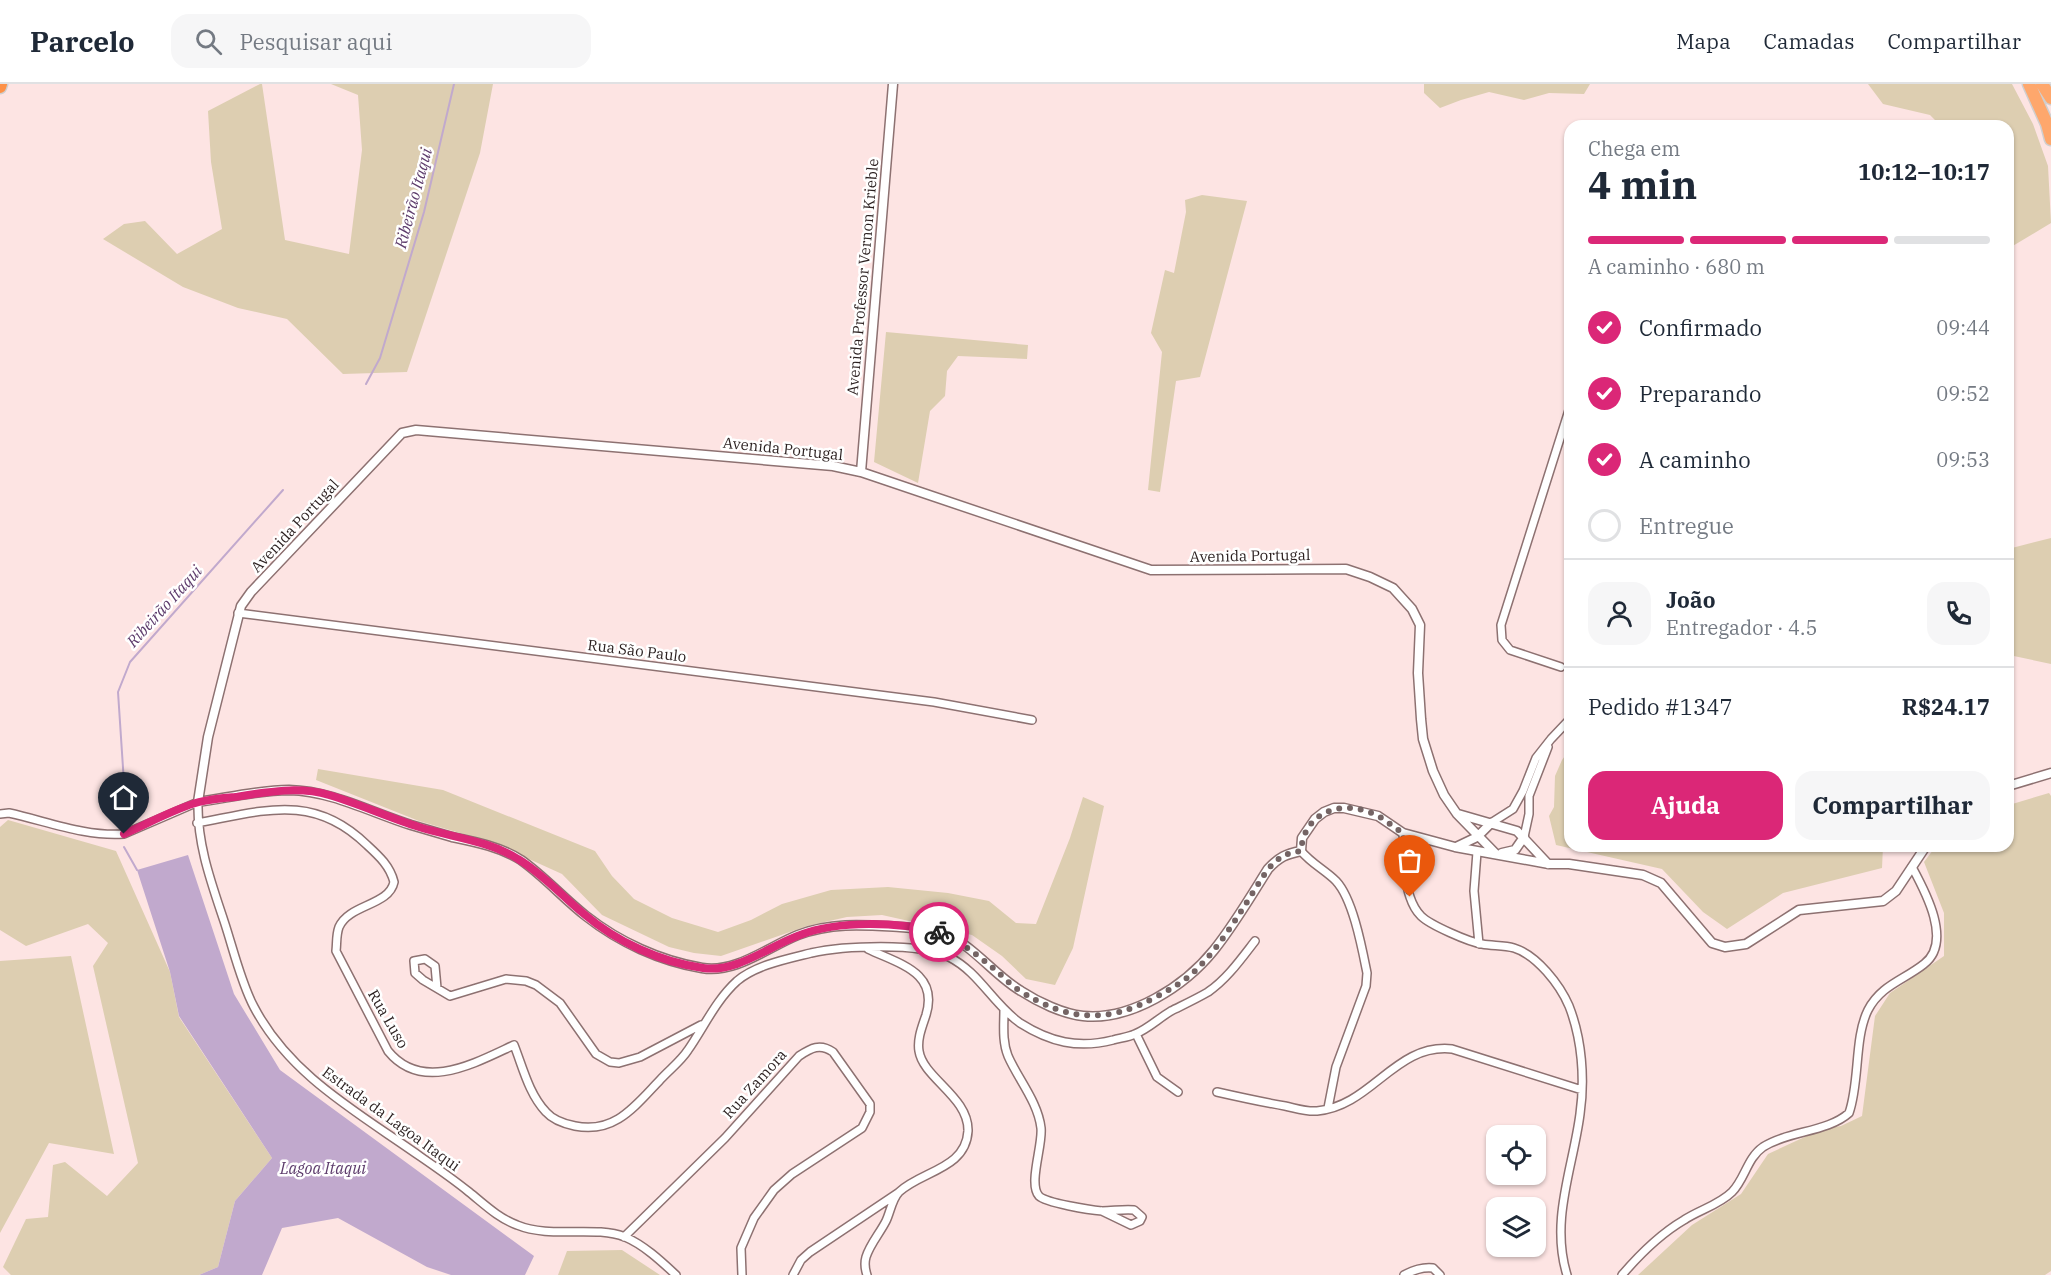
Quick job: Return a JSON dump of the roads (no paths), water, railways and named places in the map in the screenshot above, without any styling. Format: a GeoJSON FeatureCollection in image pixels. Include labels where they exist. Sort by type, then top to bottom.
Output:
{"type":"FeatureCollection","features":[{"type":"Feature","properties":{"kind":"highway"},"geometry":{"type":"LineString","coordinates":[[2029,84],[2047,124],[2051,139]]}},
{"type":"Feature","properties":{"kind":"highway"},"geometry":{"type":"LineString","coordinates":[[2042,84],[2051,99]]}},
{"type":"Feature","properties":{"kind":"street","name":"Avenida Professor Vernon Krieble"},"geometry":{"type":"LineString","coordinates":[[861,472],[893,84]]}},
{"type":"Feature","properties":{"kind":"street"},"geometry":{"type":"LineString","coordinates":[[1561,667],[1510,650],[1502,640],[1501,625],[1564,426]]}},
{"type":"Feature","properties":{"kind":"street","name":"Avenida Portugal"},"geometry":{"type":"LineString","coordinates":[[197,823],[208,737],[238,613],[259,583],[402,433],[408,431],[833,466],[861,472],[1151,570],[1346,569],[1370,577],[1393,588],[1413,609],[1420,625],[1418,673],[1423,739],[1438,783],[1457,814],[1496,854]]}},
{"type":"Feature","properties":{"kind":"street","name":"Rua São Paulo"},"geometry":{"type":"LineString","coordinates":[[238,613],[934,702],[1032,720]]}},
{"type":"Feature","properties":{"kind":"street"},"geometry":{"type":"LineString","coordinates":[[1455,848],[1477,837],[1491,822],[1513,809],[1536,758],[1564,726]]}},
{"type":"Feature","properties":{"kind":"street"},"geometry":{"type":"LineString","coordinates":[[1496,854],[1515,850],[1524,837],[1529,814],[1529,796],[1551,739]]}},
{"type":"Feature","properties":{"kind":"street"},"geometry":{"type":"LineString","coordinates":[[2014,784],[2051,774]]}},
{"type":"Feature","properties":{"kind":"street"},"geometry":{"type":"LineString","coordinates":[[0,814],[9,813],[99,834],[124,834],[198,802],[287,790],[329,795],[411,825],[476,842],[517,858],[545,878],[584,914],[611,934],[650,954],[701,968],[714,969],[729,967],[799,935],[830,926],[861,924],[937,932],[950,937],[977,954],[1019,990],[1050,1005],[1081,1016],[1107,1016],[1137,1008],[1179,984],[1215,949],[1274,863],[1288,853],[1301,851]]}},
{"type":"Feature","properties":{"kind":"street"},"geometry":{"type":"LineString","coordinates":[[1328,1108],[1336,1067],[1366,986],[1367,973],[1348,898],[1338,883],[1310,862],[1301,851],[1302,838],[1308,828],[1324,812],[1334,808],[1344,808],[1378,816],[1403,833],[1455,848],[1549,864],[1569,864],[1650,877],[1666,888],[1712,943],[1725,947],[1746,944],[1799,910],[1883,901],[1892,895],[1922,852]]}},
{"type":"Feature","properties":{"kind":"street","name":"Rua Luso"},"geometry":{"type":"LineString","coordinates":[[197,823],[265,811],[304,810],[341,822],[382,859],[393,876],[393,887],[388,893],[346,917],[338,931],[336,951],[388,1051],[402,1065],[410,1069],[419,1072],[446,1071],[465,1066],[514,1045],[528,1084],[546,1112],[553,1119],[570,1125],[596,1129],[611,1124],[634,1107],[688,1051],[703,1024]]}},
{"type":"Feature","properties":{"kind":"street"},"geometry":{"type":"LineString","coordinates":[[1457,814],[1516,831],[1549,864]]}},
{"type":"Feature","properties":{"kind":"street","name":"Estrada da Lagoa Itaqui"},"geometry":{"type":"LineString","coordinates":[[197,823],[203,855],[252,1004],[266,1030],[298,1067],[318,1085],[420,1156],[498,1215],[514,1224],[527,1229],[548,1232],[624,1237],[653,1254],[676,1275]]}},
{"type":"Feature","properties":{"kind":"street"},"geometry":{"type":"LineString","coordinates":[[1403,833],[1406,884],[1419,915],[1434,925],[1479,944],[1515,948],[1540,966],[1558,984],[1567,1001],[1580,1050],[1582,1090],[1580,1114],[1561,1215],[1560,1237],[1567,1275]]}},
{"type":"Feature","properties":{"kind":"street"},"geometry":{"type":"LineString","coordinates":[[1477,852],[1474,891],[1479,944]]}},
{"type":"Feature","properties":{"kind":"street"},"geometry":{"type":"LineString","coordinates":[[1622,1275],[1650,1245],[1683,1220],[1732,1192],[1752,1158],[1761,1149],[1790,1136],[1831,1123],[1849,1113],[1864,1025],[1869,1009],[1889,984],[1923,966],[1934,950],[1936,938],[1933,913],[1912,867]]}},
{"type":"Feature","properties":{"kind":"street"},"geometry":{"type":"LineString","coordinates":[[437,988],[435,966],[425,959],[414,961],[415,973],[423,980],[450,996],[506,979],[526,981],[536,985],[560,1003],[596,1054],[610,1062],[618,1063],[640,1057],[703,1024],[730,989],[745,975],[764,967],[815,952],[842,948],[927,950],[947,956],[970,972],[1004,1010],[1036,1032],[1065,1043],[1097,1044],[1136,1034],[1171,1011],[1209,991],[1225,978],[1255,941]]}},
{"type":"Feature","properties":{"kind":"street"},"geometry":{"type":"LineString","coordinates":[[793,1275],[801,1260],[810,1252],[898,1193],[953,1160],[961,1153],[968,1132],[967,1123],[957,1103],[920,1056],[918,1046],[929,1004],[926,984],[920,976],[910,970],[866,948]]}},
{"type":"Feature","properties":{"kind":"street"},"geometry":{"type":"LineString","coordinates":[[1004,1010],[1004,1034],[1008,1054],[1041,1124],[1041,1146],[1035,1180],[1037,1192],[1043,1198],[1102,1211],[1131,1225],[1140,1221],[1142,1217],[1134,1210],[1102,1211]]}},
{"type":"Feature","properties":{"kind":"street"},"geometry":{"type":"LineString","coordinates":[[1136,1034],[1157,1077],[1178,1092]]}},
{"type":"Feature","properties":{"kind":"street","name":"Rua Zamora"},"geometry":{"type":"LineString","coordinates":[[624,1237],[724,1138],[799,1056],[814,1047],[829,1049],[870,1104],[868,1118],[862,1128],[792,1174],[774,1190],[754,1218],[741,1248],[742,1275]]}},
{"type":"Feature","properties":{"kind":"street"},"geometry":{"type":"LineString","coordinates":[[1217,1092],[1316,1111],[1352,1099],[1411,1056],[1438,1048],[1452,1049],[1582,1090]]}},
{"type":"Feature","properties":{"kind":"street"},"geometry":{"type":"LineString","coordinates":[[867,1275],[866,1257],[886,1222],[898,1193]]}},
{"type":"Feature","properties":{"kind":"street"},"geometry":{"type":"LineString","coordinates":[[1404,1275],[1413,1270],[1433,1268],[1440,1275]]}},
{"type":"Feature","properties":{"kind":"water","name":"Lagoa Itaqui"},"geometry":{"type":"Polygon","coordinates":[[[188,855],[234,994],[280,1070],[534,1256],[525,1275],[451,1275],[427,1267],[338,1218],[282,1228],[262,1275],[199,1275],[218,1267],[235,1201],[272,1158],[179,1016],[170,972],[137,870],[188,855]]]}},
{"type":"Feature","properties":{"kind":"waterway","name":"Ribeirão Itaqui"},"geometry":{"type":"LineString","coordinates":[[366,384],[380,358],[424,212],[454,84]]}},
{"type":"Feature","properties":{"kind":"waterway","name":"Ribeirão Itaqui"},"geometry":{"type":"LineString","coordinates":[[125,798],[118,692],[130,662],[283,490]]}},
{"type":"Feature","properties":{"kind":"waterway","name":"Ribeirão Itaqui"},"geometry":{"type":"LineString","coordinates":[[124,847],[137,870]]}}]}
